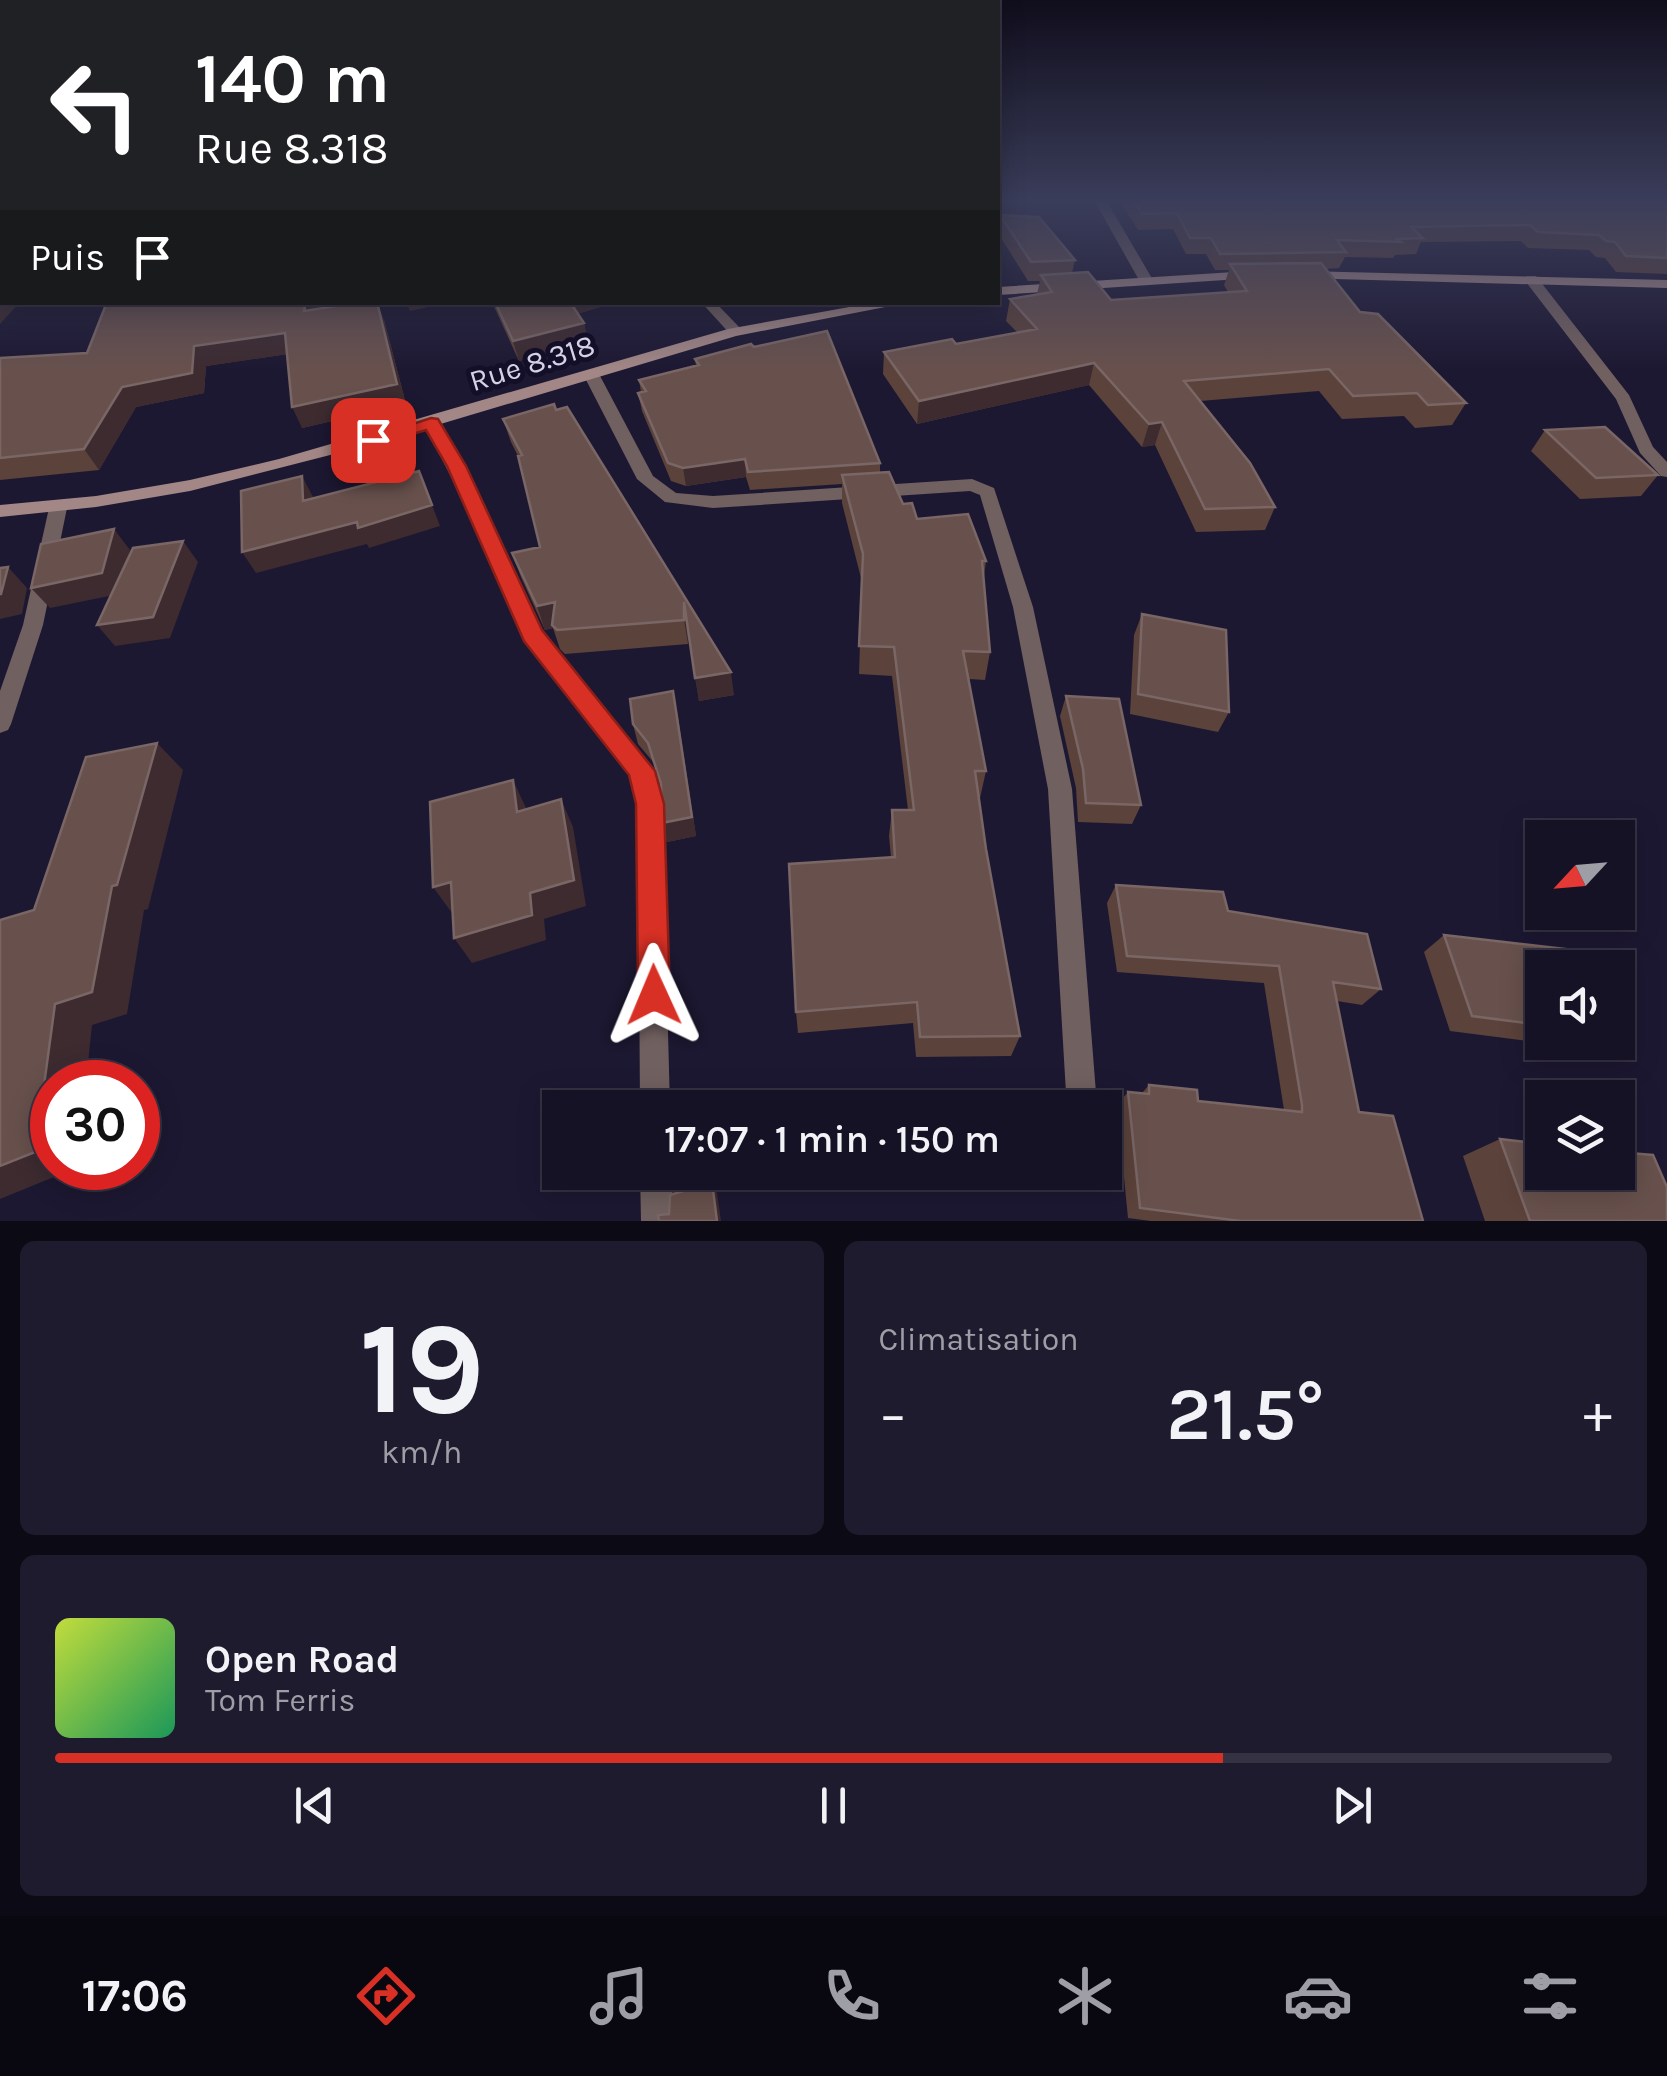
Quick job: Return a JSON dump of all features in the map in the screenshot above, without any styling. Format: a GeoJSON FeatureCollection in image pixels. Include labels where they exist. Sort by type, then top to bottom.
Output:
{"type":"FeatureCollection","features":[{"type":"Feature","properties":{"kind":"main road"},"geometry":{"type":"LineString","coordinates":[[1000,291],[1274,275]]}},
{"type":"Feature","properties":{"kind":"main road"},"geometry":{"type":"LineString","coordinates":[[1293,275],[1667,284]]}},
{"type":"Feature","properties":{"kind":"main road","name":"Rue 8.318"},"geometry":{"type":"LineString","coordinates":[[0,511],[58,508],[221,482],[736,332],[888,305]]}},
{"type":"Feature","properties":{"kind":"street"},"geometry":{"type":"LineString","coordinates":[[1133,257],[1146,280]]}},
{"type":"Feature","properties":{"kind":"street"},"geometry":{"type":"LineString","coordinates":[[1531,278],[1623,398],[1646,450],[1667,472]]}},
{"type":"Feature","properties":{"kind":"street"},"geometry":{"type":"LineString","coordinates":[[710,305],[736,332]]}},
{"type":"Feature","properties":{"kind":"street"},"geometry":{"type":"LineString","coordinates":[[591,374],[646,479],[671,498],[714,502],[972,484],[988,492],[1023,606],[1060,788],[1081,1090]]}},
{"type":"Feature","properties":{"kind":"street"},"geometry":{"type":"LineString","coordinates":[[431,423],[476,507],[532,635],[642,771],[650,804],[656,1090]]}},
{"type":"Feature","properties":{"kind":"street"},"geometry":{"type":"LineString","coordinates":[[0,724],[33,625],[58,508]]}},
{"type":"Feature","properties":{"kind":"street"},"geometry":{"type":"LineString","coordinates":[[656,1190],[657,1221]]}},
{"type":"Feature","properties":{"kind":"building"},"geometry":{"type":"Polygon","coordinates":[[[1028,257],[1075,260],[1031,262],[1028,257]]]}},
{"type":"Feature","properties":{"kind":"building"},"geometry":{"type":"Polygon","coordinates":[[[1321,263],[1360,312],[1378,314],[1466,403],[1428,405],[1417,393],[1353,396],[1329,369],[1184,381],[1250,463],[1275,507],[1205,509],[1162,422],[1149,424],[1094,363],[919,401],[884,352],[1037,329],[1010,299],[1052,292],[1041,275],[1088,272],[1111,300],[1247,291],[1230,264],[1321,263]]]}},
{"type":"Feature","properties":{"kind":"building"},"geometry":{"type":"Polygon","coordinates":[[[106,305],[305,305],[304,311],[378,305],[397,384],[292,407],[285,333],[194,346],[192,373],[122,387],[84,449],[0,458],[0,358],[87,353],[106,305]]]}},
{"type":"Feature","properties":{"kind":"building"},"geometry":{"type":"Polygon","coordinates":[[[496,305],[572,305],[584,323],[513,341],[496,305]]]}},
{"type":"Feature","properties":{"kind":"building"},"geometry":{"type":"Polygon","coordinates":[[[827,331],[880,463],[748,472],[745,459],[683,468],[668,463],[638,393],[646,391],[639,380],[699,365],[695,359],[751,344],[754,347],[827,331]]]}},
{"type":"Feature","properties":{"kind":"building"},"geometry":{"type":"Polygon","coordinates":[[[554,404],[556,410],[567,407],[731,672],[695,678],[684,602],[684,620],[557,630],[552,625],[555,602],[537,606],[512,553],[540,547],[518,456],[522,455],[503,419],[554,404]]]}},
{"type":"Feature","properties":{"kind":"building"},"geometry":{"type":"Polygon","coordinates":[[[1605,427],[1658,475],[1596,478],[1545,430],[1605,427]]]}},
{"type":"Feature","properties":{"kind":"building"},"geometry":{"type":"Polygon","coordinates":[[[419,471],[432,505],[358,528],[357,522],[242,552],[241,491],[302,476],[303,501],[419,471]]]}},
{"type":"Feature","properties":{"kind":"building"},"geometry":{"type":"Polygon","coordinates":[[[889,472],[903,504],[912,503],[917,519],[968,514],[986,561],[982,561],[990,652],[963,651],[986,771],[975,771],[986,849],[1020,1036],[920,1037],[917,1002],[796,1012],[789,864],[895,857],[892,810],[914,810],[894,647],[859,646],[863,554],[842,475],[889,472]]]}},
{"type":"Feature","properties":{"kind":"building"},"geometry":{"type":"Polygon","coordinates":[[[114,529],[102,573],[31,588],[41,544],[114,529]]]}},
{"type":"Feature","properties":{"kind":"building"},"geometry":{"type":"Polygon","coordinates":[[[183,541],[153,617],[97,625],[133,548],[183,541]]]}},
{"type":"Feature","properties":{"kind":"building"},"geometry":{"type":"Polygon","coordinates":[[[8,567],[1,594],[0,594],[0,568],[8,567]]]}},
{"type":"Feature","properties":{"kind":"building"},"geometry":{"type":"Polygon","coordinates":[[[1142,614],[1226,630],[1229,712],[1138,694],[1142,614]]]}},
{"type":"Feature","properties":{"kind":"building"},"geometry":{"type":"Polygon","coordinates":[[[673,691],[692,817],[662,823],[661,784],[648,743],[633,724],[630,699],[673,691]]]}},
{"type":"Feature","properties":{"kind":"building"},"geometry":{"type":"Polygon","coordinates":[[[1066,696],[1119,699],[1141,805],[1086,803],[1083,769],[1066,696]]]}},
{"type":"Feature","properties":{"kind":"building"},"geometry":{"type":"Polygon","coordinates":[[[157,743],[117,885],[112,886],[92,992],[55,1004],[47,1060],[30,1060],[30,1154],[0,1166],[0,920],[34,910],[86,757],[157,743]]]}},
{"type":"Feature","properties":{"kind":"building"},"geometry":{"type":"Polygon","coordinates":[[[513,780],[517,812],[561,799],[574,880],[530,893],[532,915],[454,938],[451,882],[433,887],[430,802],[513,780]]]}},
{"type":"Feature","properties":{"kind":"building"},"geometry":{"type":"Polygon","coordinates":[[[1116,885],[1223,892],[1228,911],[1367,934],[1381,989],[1333,982],[1359,1112],[1393,1116],[1423,1221],[1240,1221],[1140,1208],[1128,1092],[1149,1094],[1149,1085],[1197,1090],[1198,1101],[1302,1112],[1302,1105],[1279,966],[1127,956],[1116,885]]]}},
{"type":"Feature","properties":{"kind":"building"},"geometry":{"type":"Polygon","coordinates":[[[1444,935],[1573,950],[1525,950],[1525,1023],[1472,1016],[1444,935]]]}},
{"type":"Feature","properties":{"kind":"building"},"geometry":{"type":"Polygon","coordinates":[[[1500,1139],[1525,1142],[1525,1190],[1635,1190],[1635,1153],[1653,1155],[1667,1187],[1667,1221],[1530,1221],[1500,1139]]]}},
{"type":"Feature","properties":{"kind":"building"},"geometry":{"type":"Polygon","coordinates":[[[686,1190],[713,1190],[717,1221],[659,1221],[658,1215],[669,1214],[670,1195],[686,1190]]]}},
{"type":"Feature","properties":{"kind":"route"},"geometry":{"type":"LineString","coordinates":[[373,440],[431,423],[457,466],[532,635],[642,771],[650,804],[654,995]]}}]}
